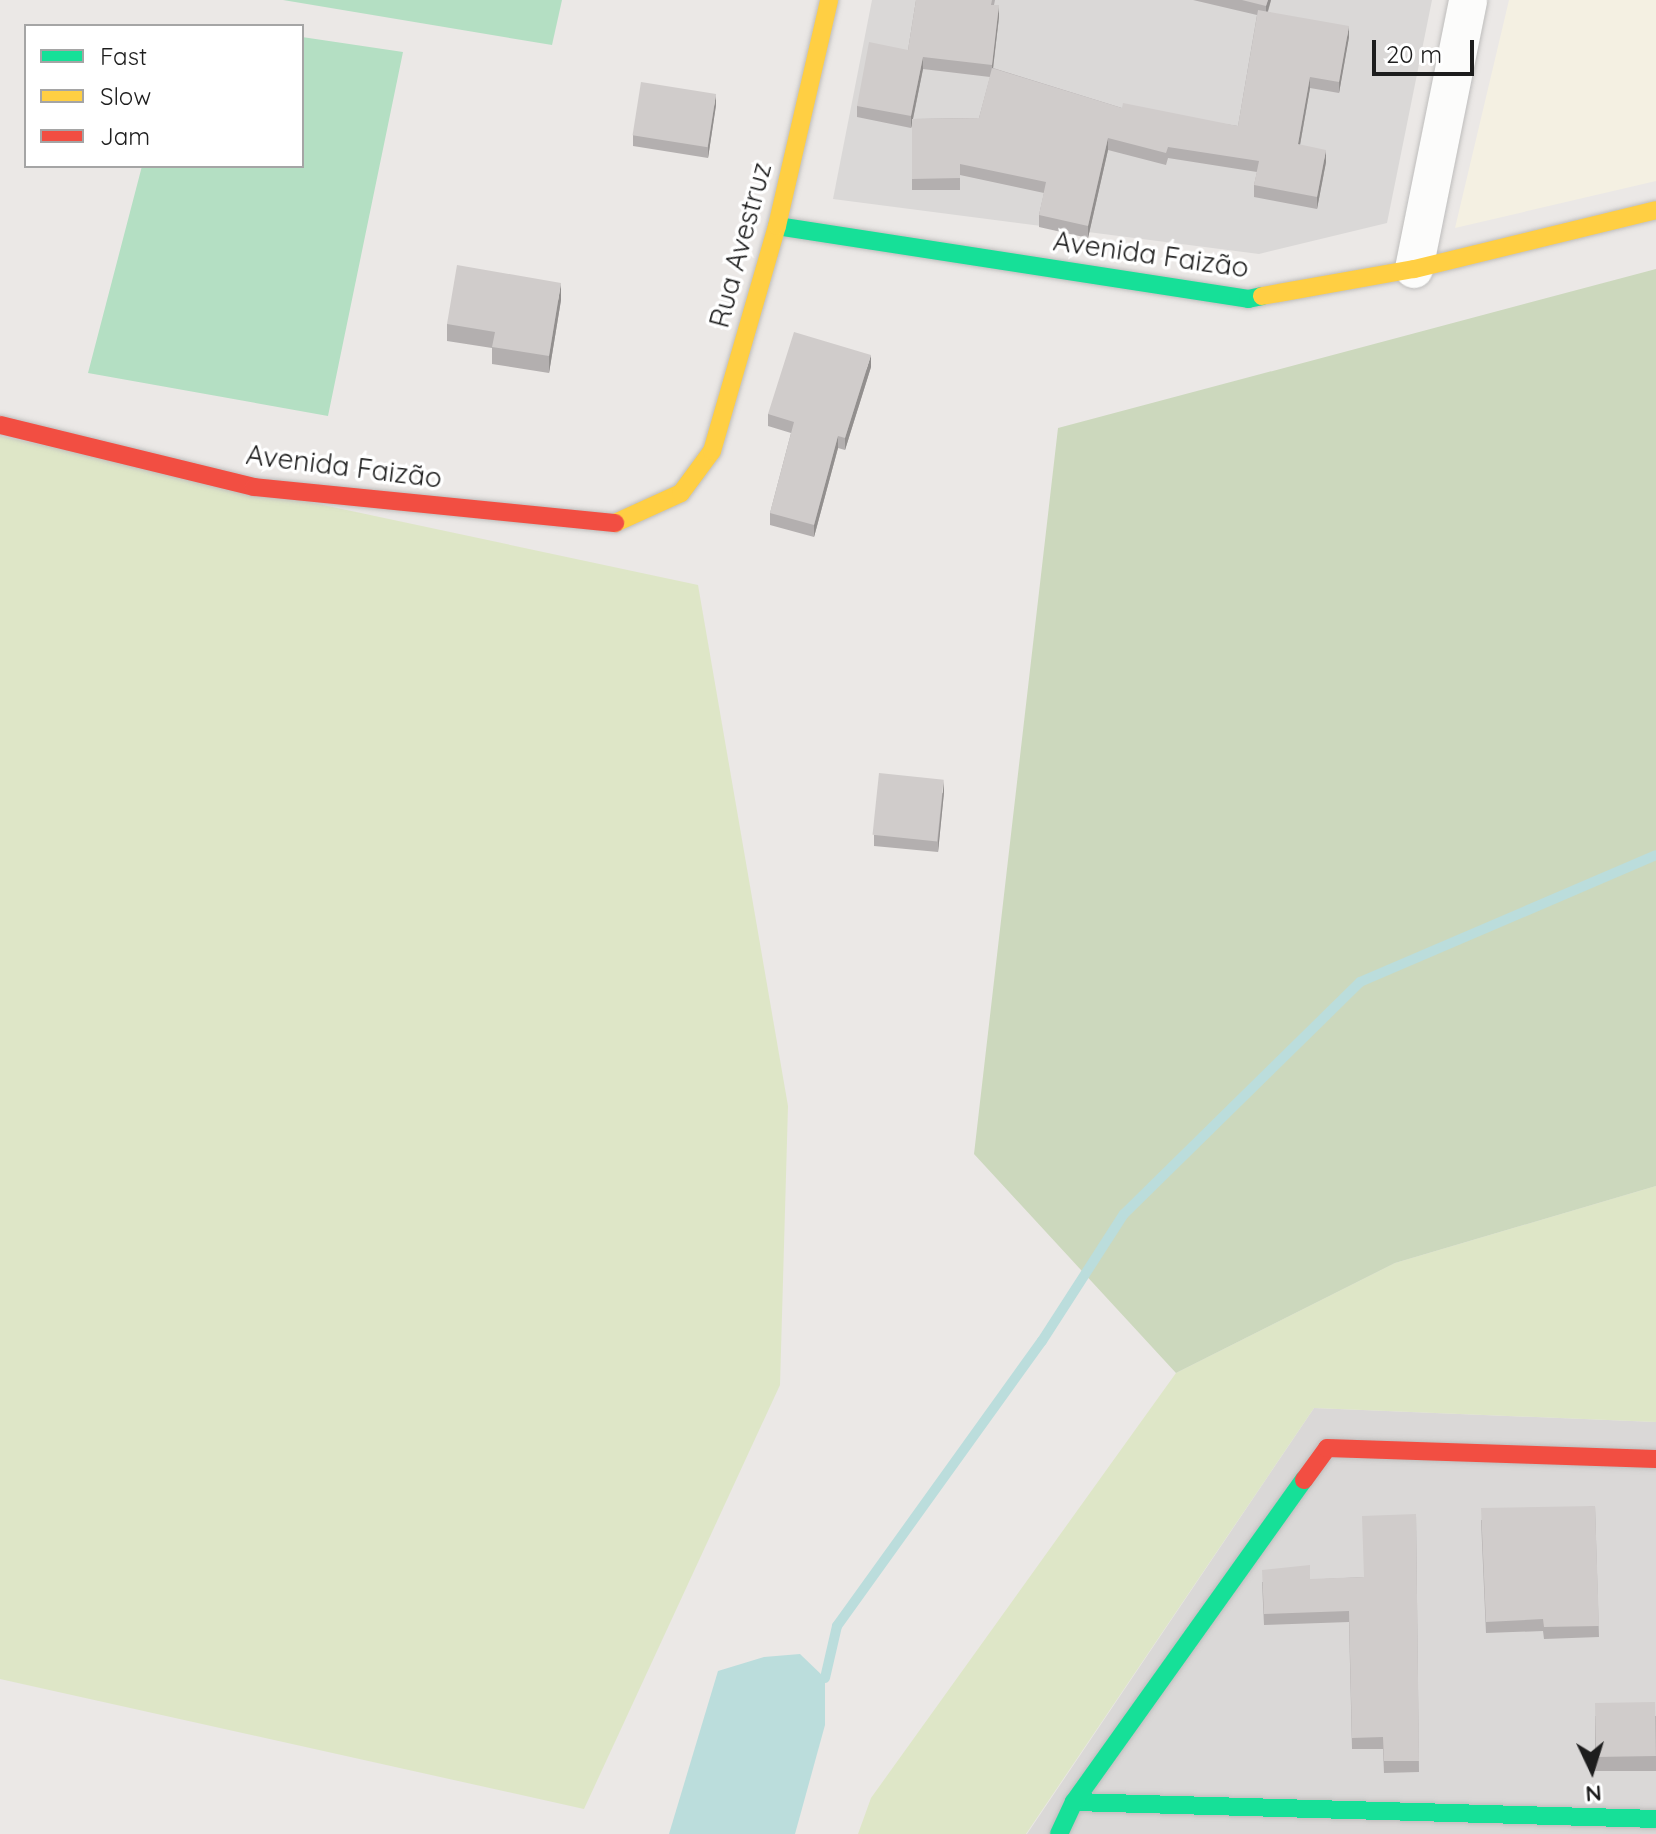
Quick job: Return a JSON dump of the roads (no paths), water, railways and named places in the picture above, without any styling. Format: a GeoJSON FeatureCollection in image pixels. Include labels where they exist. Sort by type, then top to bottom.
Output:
{"type":"FeatureCollection","features":[{"type":"Feature","properties":{"kind":"street","name":"Rua Avestruz"},"geometry":{"type":"LineString","coordinates":[[681,493],[712,451],[777,226],[829,0]]}},
{"type":"Feature","properties":{"kind":"street"},"geometry":{"type":"LineString","coordinates":[[1414,269],[1468,0]]}},
{"type":"Feature","properties":{"kind":"street","name":"Avenida Faizão"},"geometry":{"type":"LineString","coordinates":[[777,226],[1248,299],[1414,269],[1656,210]]}},
{"type":"Feature","properties":{"kind":"street","name":"Avenida Faizão"},"geometry":{"type":"LineString","coordinates":[[0,425],[254,487],[610,525],[681,493]]}},
{"type":"Feature","properties":{"kind":"street"},"geometry":{"type":"LineString","coordinates":[[1059,1834],[1074,1802],[1327,1448],[1656,1459]]}},
{"type":"Feature","properties":{"kind":"street"},"geometry":{"type":"LineString","coordinates":[[1074,1802],[1419,1823],[1505,1824],[1656,1819]]}},
{"type":"Feature","properties":{"kind":"water"},"geometry":{"type":"Polygon","coordinates":[[[800,1654],[825,1678],[825,1725],[795,1834],[669,1834],[718,1671],[764,1657],[800,1654]]]}},
{"type":"Feature","properties":{"kind":"waterway"},"geometry":{"type":"LineString","coordinates":[[825,1678],[837,1626],[1042,1341],[1124,1214],[1360,982],[1656,855]]}}]}
